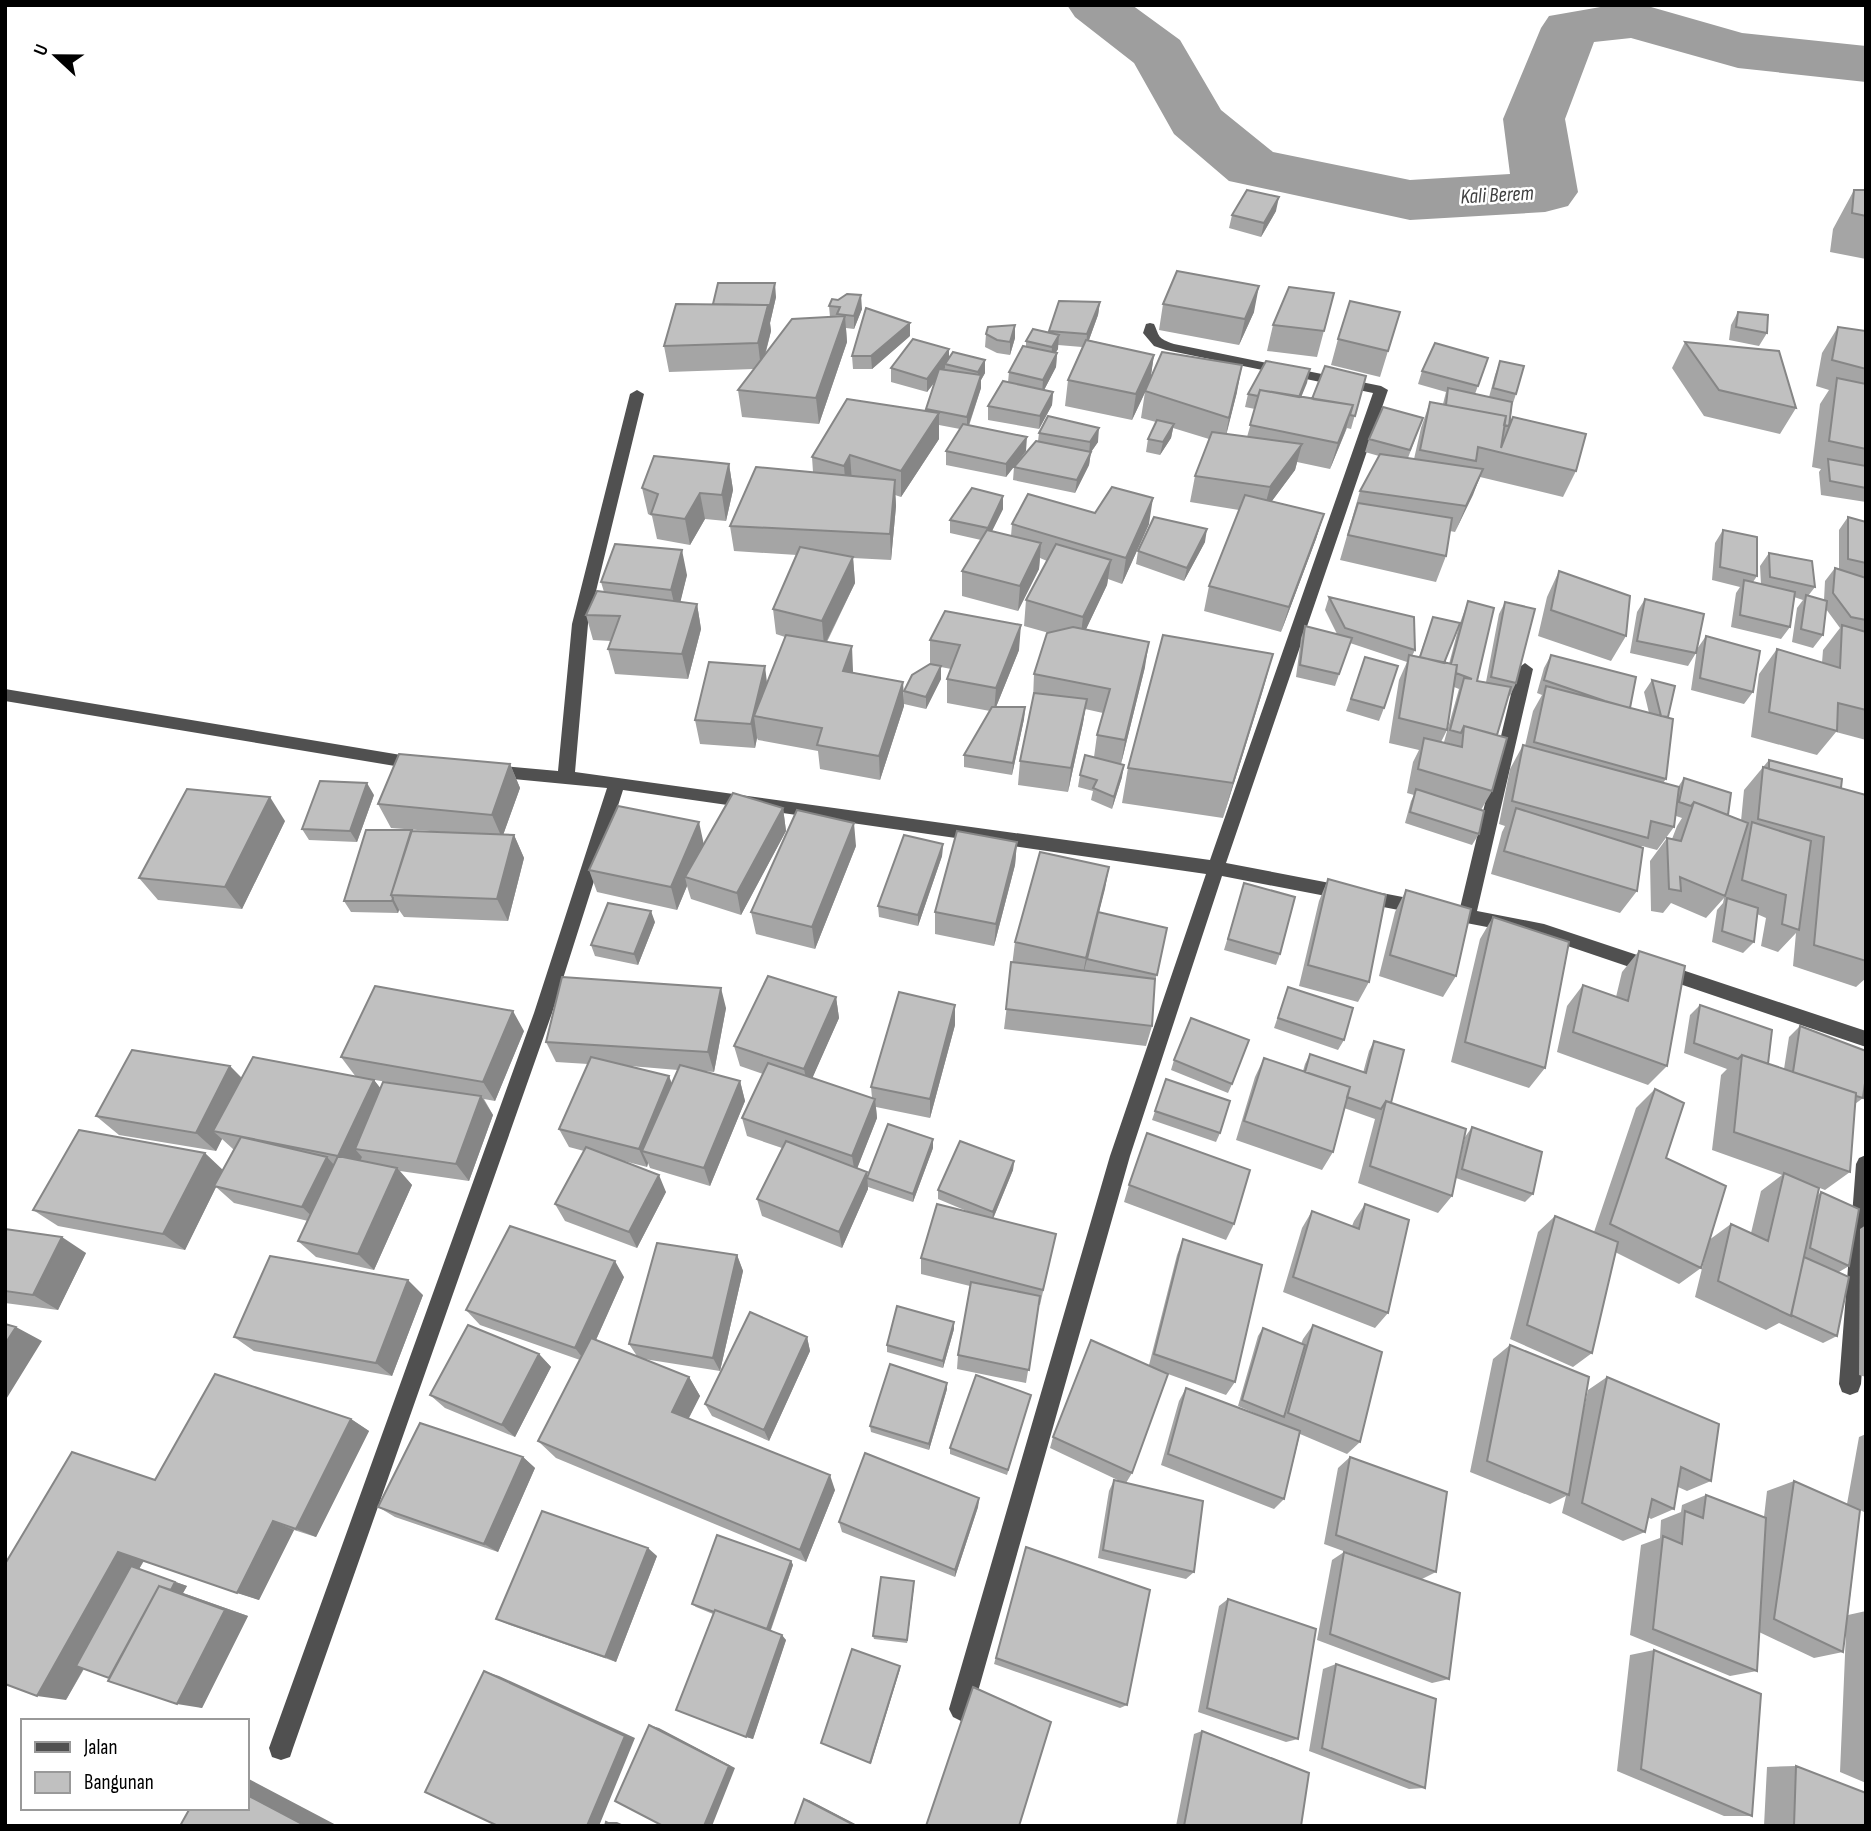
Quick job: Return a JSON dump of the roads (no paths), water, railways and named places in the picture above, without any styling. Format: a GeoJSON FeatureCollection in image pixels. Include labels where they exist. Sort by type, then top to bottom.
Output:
{"type":"FeatureCollection","features":[{"type":"Feature","properties":{"kind":"street"},"geometry":{"type":"LineString","coordinates":[[961,1709],[1120,1156],[1381,390],[1171,347],[1153,339],[1149,333],[1150,327]]}},
{"type":"Feature","properties":{"kind":"street"},"geometry":{"type":"LineString","coordinates":[[566,777],[580,624],[616,471],[638,394]]}},
{"type":"Feature","properties":{"kind":"street"},"geometry":{"type":"LineString","coordinates":[[1467,916],[1525,669]]}},
{"type":"Feature","properties":{"kind":"street"},"geometry":{"type":"LineString","coordinates":[[5,695],[437,767]]}},
{"type":"Feature","properties":{"kind":"street"},"geometry":{"type":"LineString","coordinates":[[476,770],[617,783],[1216,868],[1545,931],[1866,1039]]}},
{"type":"Feature","properties":{"kind":"street"},"geometry":{"type":"LineString","coordinates":[[281,1748],[542,1013],[617,783]]}},
{"type":"Feature","properties":{"kind":"street"},"geometry":{"type":"LineString","coordinates":[[1850,1384],[1866,1164]]}},
{"type":"Feature","properties":{"kind":"waterway","name":"Kali Berem"},"geometry":{"type":"LineString","coordinates":[[1095,5],[1159,53],[1196,121],[1252,167],[1410,200],[1545,192],[1534,119],[1570,28],[1633,20],[1738,50],[1866,64]]}}]}
